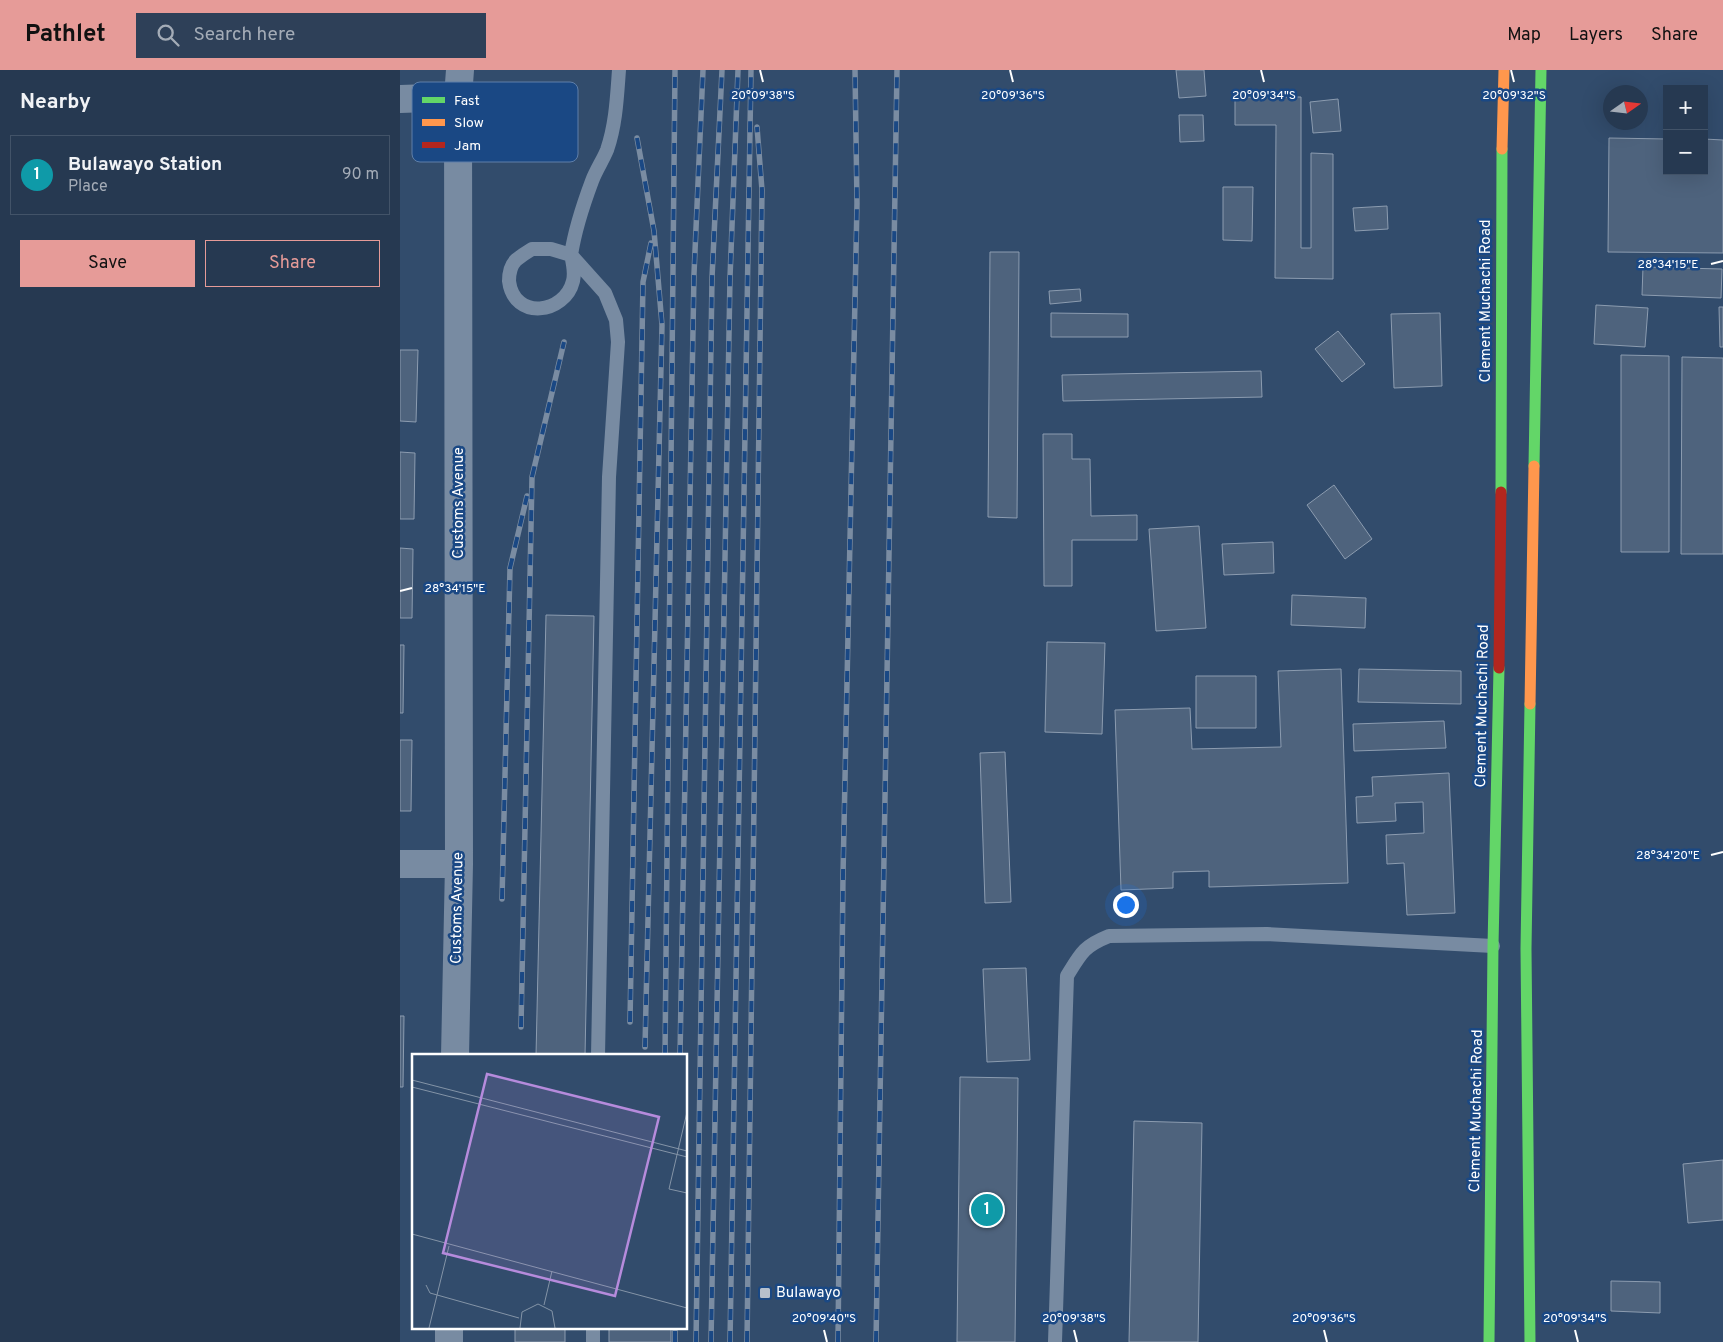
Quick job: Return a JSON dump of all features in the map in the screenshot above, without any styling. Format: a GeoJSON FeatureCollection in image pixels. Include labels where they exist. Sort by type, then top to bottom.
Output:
{"type":"FeatureCollection","features":[{"type":"Feature","properties":{"kind":"main road","name":"Clement Muchachi Road"},"geometry":{"type":"LineString","coordinates":[[1490,1342],[1493,946],[1501,572],[1502,136],[1504,70]]}},
{"type":"Feature","properties":{"kind":"main road"},"geometry":{"type":"LineString","coordinates":[[1530,1342],[1526,949],[1540,70]]}},
{"type":"Feature","properties":{"kind":"street","name":"Customs Avenue"},"geometry":{"type":"LineString","coordinates":[[455,1054],[459,864],[458,162]]}},
{"type":"Feature","properties":{"kind":"street"},"geometry":{"type":"LineString","coordinates":[[400,864],[459,864]]}},
{"type":"Feature","properties":{"kind":"lane"},"geometry":{"type":"LineString","coordinates":[[598,1054],[609,477],[618,342],[616,320],[605,293],[571,255],[551,249],[532,249],[515,261],[509,275],[510,287],[517,300],[523,306],[532,309],[546,307],[558,302],[568,294],[573,281],[574,270],[571,255],[574,234],[592,180],[607,149],[617,103],[619,70]]}},
{"type":"Feature","properties":{"kind":"lane"},"geometry":{"type":"LineString","coordinates":[[1055,1342],[1066,976],[1082,951],[1094,942],[1109,936],[1267,934],[1493,946]]}},
{"type":"Feature","properties":{"kind":"building"},"geometry":{"type":"Polygon","coordinates":[[[1176,70],[1204,70],[1206,96],[1179,98],[1176,70]]]}},
{"type":"Feature","properties":{"kind":"building"},"geometry":{"type":"Polygon","coordinates":[[[1235,97],[1301,97],[1301,248],[1311,248],[1311,153],[1333,154],[1333,279],[1275,278],[1276,125],[1235,125],[1235,97]]]}},
{"type":"Feature","properties":{"kind":"building"},"geometry":{"type":"Polygon","coordinates":[[[1338,99],[1341,131],[1313,133],[1310,102],[1338,99]]]}},
{"type":"Feature","properties":{"kind":"building"},"geometry":{"type":"Polygon","coordinates":[[[1179,115],[1203,115],[1204,141],[1180,142],[1179,115]]]}},
{"type":"Feature","properties":{"kind":"building"},"geometry":{"type":"Polygon","coordinates":[[[1609,138],[1663,139],[1663,175],[1708,175],[1708,139],[1723,140],[1723,253],[1608,252],[1609,138]]]}},
{"type":"Feature","properties":{"kind":"building"},"geometry":{"type":"Polygon","coordinates":[[[1223,187],[1253,187],[1252,241],[1223,240],[1223,187]]]}},
{"type":"Feature","properties":{"kind":"building"},"geometry":{"type":"Polygon","coordinates":[[[1387,206],[1388,229],[1355,231],[1353,208],[1387,206]]]}},
{"type":"Feature","properties":{"kind":"building"},"geometry":{"type":"Polygon","coordinates":[[[990,252],[1019,252],[1017,518],[988,517],[990,252]]]}},
{"type":"Feature","properties":{"kind":"building"},"geometry":{"type":"Polygon","coordinates":[[[1643,267],[1722,269],[1721,298],[1642,295],[1643,267]]]}},
{"type":"Feature","properties":{"kind":"building"},"geometry":{"type":"Polygon","coordinates":[[[1080,289],[1081,301],[1050,304],[1049,291],[1080,289]]]}},
{"type":"Feature","properties":{"kind":"building"},"geometry":{"type":"Polygon","coordinates":[[[1596,305],[1648,308],[1645,347],[1594,344],[1596,305]]]}},
{"type":"Feature","properties":{"kind":"building"},"geometry":{"type":"Polygon","coordinates":[[[1719,307],[1723,307],[1723,347],[1720,347],[1719,307]]]}},
{"type":"Feature","properties":{"kind":"building"},"geometry":{"type":"Polygon","coordinates":[[[1051,313],[1128,314],[1128,337],[1051,337],[1051,313]]]}},
{"type":"Feature","properties":{"kind":"building"},"geometry":{"type":"Polygon","coordinates":[[[1440,313],[1442,386],[1394,388],[1391,314],[1440,313]]]}},
{"type":"Feature","properties":{"kind":"building"},"geometry":{"type":"Polygon","coordinates":[[[1338,331],[1365,364],[1342,382],[1315,349],[1338,331]]]}},
{"type":"Feature","properties":{"kind":"building"},"geometry":{"type":"Polygon","coordinates":[[[400,350],[418,350],[416,422],[400,421],[400,350]]]}},
{"type":"Feature","properties":{"kind":"building"},"geometry":{"type":"Polygon","coordinates":[[[1621,355],[1669,356],[1669,552],[1621,552],[1621,355]]]}},
{"type":"Feature","properties":{"kind":"building"},"geometry":{"type":"Polygon","coordinates":[[[1682,357],[1723,358],[1723,554],[1681,554],[1682,357]]]}},
{"type":"Feature","properties":{"kind":"building"},"geometry":{"type":"Polygon","coordinates":[[[1261,371],[1262,397],[1063,401],[1062,375],[1261,371]]]}},
{"type":"Feature","properties":{"kind":"building"},"geometry":{"type":"Polygon","coordinates":[[[1043,434],[1072,434],[1072,459],[1090,459],[1091,516],[1137,515],[1137,540],[1072,540],[1072,586],[1044,586],[1043,434]]]}},
{"type":"Feature","properties":{"kind":"building"},"geometry":{"type":"Polygon","coordinates":[[[400,452],[415,453],[414,519],[400,519],[400,452]]]}},
{"type":"Feature","properties":{"kind":"building"},"geometry":{"type":"Polygon","coordinates":[[[1334,485],[1372,539],[1345,559],[1307,505],[1334,485]]]}},
{"type":"Feature","properties":{"kind":"building"},"geometry":{"type":"Polygon","coordinates":[[[1199,526],[1206,628],[1156,631],[1149,529],[1199,526]]]}},
{"type":"Feature","properties":{"kind":"building"},"geometry":{"type":"Polygon","coordinates":[[[1273,542],[1274,573],[1224,575],[1222,544],[1273,542]]]}},
{"type":"Feature","properties":{"kind":"building"},"geometry":{"type":"Polygon","coordinates":[[[400,548],[413,549],[412,618],[400,618],[400,548]]]}},
{"type":"Feature","properties":{"kind":"building"},"geometry":{"type":"Polygon","coordinates":[[[1292,595],[1366,598],[1365,628],[1291,625],[1292,595]]]}},
{"type":"Feature","properties":{"kind":"building"},"geometry":{"type":"Polygon","coordinates":[[[546,615],[594,616],[585,1054],[536,1054],[546,615]]]}},
{"type":"Feature","properties":{"kind":"building"},"geometry":{"type":"Polygon","coordinates":[[[1047,642],[1105,643],[1102,734],[1045,732],[1047,642]]]}},
{"type":"Feature","properties":{"kind":"building"},"geometry":{"type":"Polygon","coordinates":[[[400,645],[404,645],[403,713],[400,713],[400,645]]]}},
{"type":"Feature","properties":{"kind":"building"},"geometry":{"type":"Polygon","coordinates":[[[1341,669],[1348,883],[1209,887],[1209,871],[1173,872],[1173,888],[1121,890],[1115,710],[1190,708],[1192,749],[1281,747],[1278,671],[1341,669]]]}},
{"type":"Feature","properties":{"kind":"building"},"geometry":{"type":"Polygon","coordinates":[[[1359,669],[1461,671],[1461,704],[1358,702],[1359,669]]]}},
{"type":"Feature","properties":{"kind":"building"},"geometry":{"type":"Polygon","coordinates":[[[1196,676],[1256,676],[1256,728],[1196,728],[1196,676]]]}},
{"type":"Feature","properties":{"kind":"building"},"geometry":{"type":"Polygon","coordinates":[[[1444,721],[1446,748],[1354,751],[1353,724],[1444,721]]]}},
{"type":"Feature","properties":{"kind":"building"},"geometry":{"type":"Polygon","coordinates":[[[400,740],[412,740],[411,811],[400,811],[400,740]]]}},
{"type":"Feature","properties":{"kind":"building"},"geometry":{"type":"Polygon","coordinates":[[[1005,752],[1011,902],[985,903],[980,753],[1005,752]]]}},
{"type":"Feature","properties":{"kind":"building"},"geometry":{"type":"Polygon","coordinates":[[[1449,773],[1455,913],[1407,915],[1404,863],[1387,864],[1386,835],[1424,833],[1423,802],[1395,803],[1396,821],[1357,823],[1356,797],[1373,796],[1372,777],[1449,773]]]}},
{"type":"Feature","properties":{"kind":"building"},"geometry":{"type":"Polygon","coordinates":[[[1026,968],[1030,1060],[987,1062],[983,969],[1026,968]]]}},
{"type":"Feature","properties":{"kind":"building"},"geometry":{"type":"Polygon","coordinates":[[[400,1016],[404,1016],[403,1087],[400,1087],[400,1016]]]}},
{"type":"Feature","properties":{"kind":"building"},"geometry":{"type":"Polygon","coordinates":[[[960,1077],[1018,1078],[1015,1342],[957,1342],[960,1077]]]}},
{"type":"Feature","properties":{"kind":"building"},"geometry":{"type":"Polygon","coordinates":[[[1134,1121],[1202,1123],[1198,1342],[1129,1342],[1134,1121]]]}},
{"type":"Feature","properties":{"kind":"building"},"geometry":{"type":"Polygon","coordinates":[[[1723,1160],[1723,1220],[1688,1223],[1683,1164],[1723,1160]]]}},
{"type":"Feature","properties":{"kind":"building"},"geometry":{"type":"Polygon","coordinates":[[[1611,1281],[1660,1282],[1660,1313],[1611,1311],[1611,1281]]]}},
{"type":"Feature","properties":{"kind":"building"},"geometry":{"type":"Polygon","coordinates":[[[515,1330],[565,1330],[565,1342],[515,1342],[515,1330]]]}},
{"type":"Feature","properties":{"kind":"building"},"geometry":{"type":"Polygon","coordinates":[[[609,1330],[671,1330],[671,1342],[609,1342],[609,1330]]]}},
{"type":"Feature","properties":{"kind":"railway"},"geometry":{"type":"LineString","coordinates":[[665,1054],[675,70]]}},
{"type":"Feature","properties":{"kind":"railway"},"geometry":{"type":"LineString","coordinates":[[680,1054],[694,274],[703,70]]}},
{"type":"Feature","properties":{"kind":"railway"},"geometry":{"type":"LineString","coordinates":[[696,1342],[712,278],[722,70]]}},
{"type":"Feature","properties":{"kind":"railway"},"geometry":{"type":"LineString","coordinates":[[711,1342],[730,278],[738,70]]}},
{"type":"Feature","properties":{"kind":"railway"},"geometry":{"type":"LineString","coordinates":[[730,1342],[751,70]]}},
{"type":"Feature","properties":{"kind":"railway"},"geometry":{"type":"LineString","coordinates":[[838,1342],[843,875],[857,203],[855,70]]}},
{"type":"Feature","properties":{"kind":"railway"},"geometry":{"type":"LineString","coordinates":[[876,1342],[897,70]]}},
{"type":"Feature","properties":{"kind":"railway"},"geometry":{"type":"LineString","coordinates":[[747,1342],[762,190],[757,127]]}},
{"type":"Feature","properties":{"kind":"railway"},"geometry":{"type":"LineString","coordinates":[[637,138],[654,231],[662,325],[645,1047]]}},
{"type":"Feature","properties":{"kind":"railway"},"geometry":{"type":"LineString","coordinates":[[630,1022],[643,282],[651,243]]}},
{"type":"Feature","properties":{"kind":"railway"},"geometry":{"type":"LineString","coordinates":[[521,1027],[532,477],[564,342]]}},
{"type":"Feature","properties":{"kind":"railway"},"geometry":{"type":"LineString","coordinates":[[502,899],[510,568],[527,496]]}},
{"type":"Feature","properties":{"kind":"railway"},"geometry":{"type":"LineString","coordinates":[[675,1330],[675,1342]]}},
{"type":"Feature","properties":{"kind":"traffic: fast"},"geometry":{"type":"LineString","coordinates":[[1534,466],[1541,70]]}},
{"type":"Feature","properties":{"kind":"traffic: fast"},"geometry":{"type":"LineString","coordinates":[[1501,492],[1502,149]]}},
{"type":"Feature","properties":{"kind":"traffic: fast"},"geometry":{"type":"LineString","coordinates":[[1489,1342],[1493,946],[1499,668]]}},
{"type":"Feature","properties":{"kind":"traffic: fast"},"geometry":{"type":"LineString","coordinates":[[1530,704],[1526,949],[1530,1342]]}},
{"type":"Feature","properties":{"kind":"traffic: slow"},"geometry":{"type":"LineString","coordinates":[[1502,149],[1504,70]]}},
{"type":"Feature","properties":{"kind":"traffic: slow"},"geometry":{"type":"LineString","coordinates":[[1530,704],[1534,466]]}},
{"type":"Feature","properties":{"kind":"traffic: jam"},"geometry":{"type":"LineString","coordinates":[[1499,668],[1501,492]]}},
{"type":"Feature","properties":{"kind":"place","name":"Bulawayo Station"},"geometry":{"type":"Point","coordinates":[987,1210]}},
{"type":"Feature","properties":{"kind":"place","name":"Bulawayo"},"geometry":{"type":"Point","coordinates":[765,1293]}}]}
